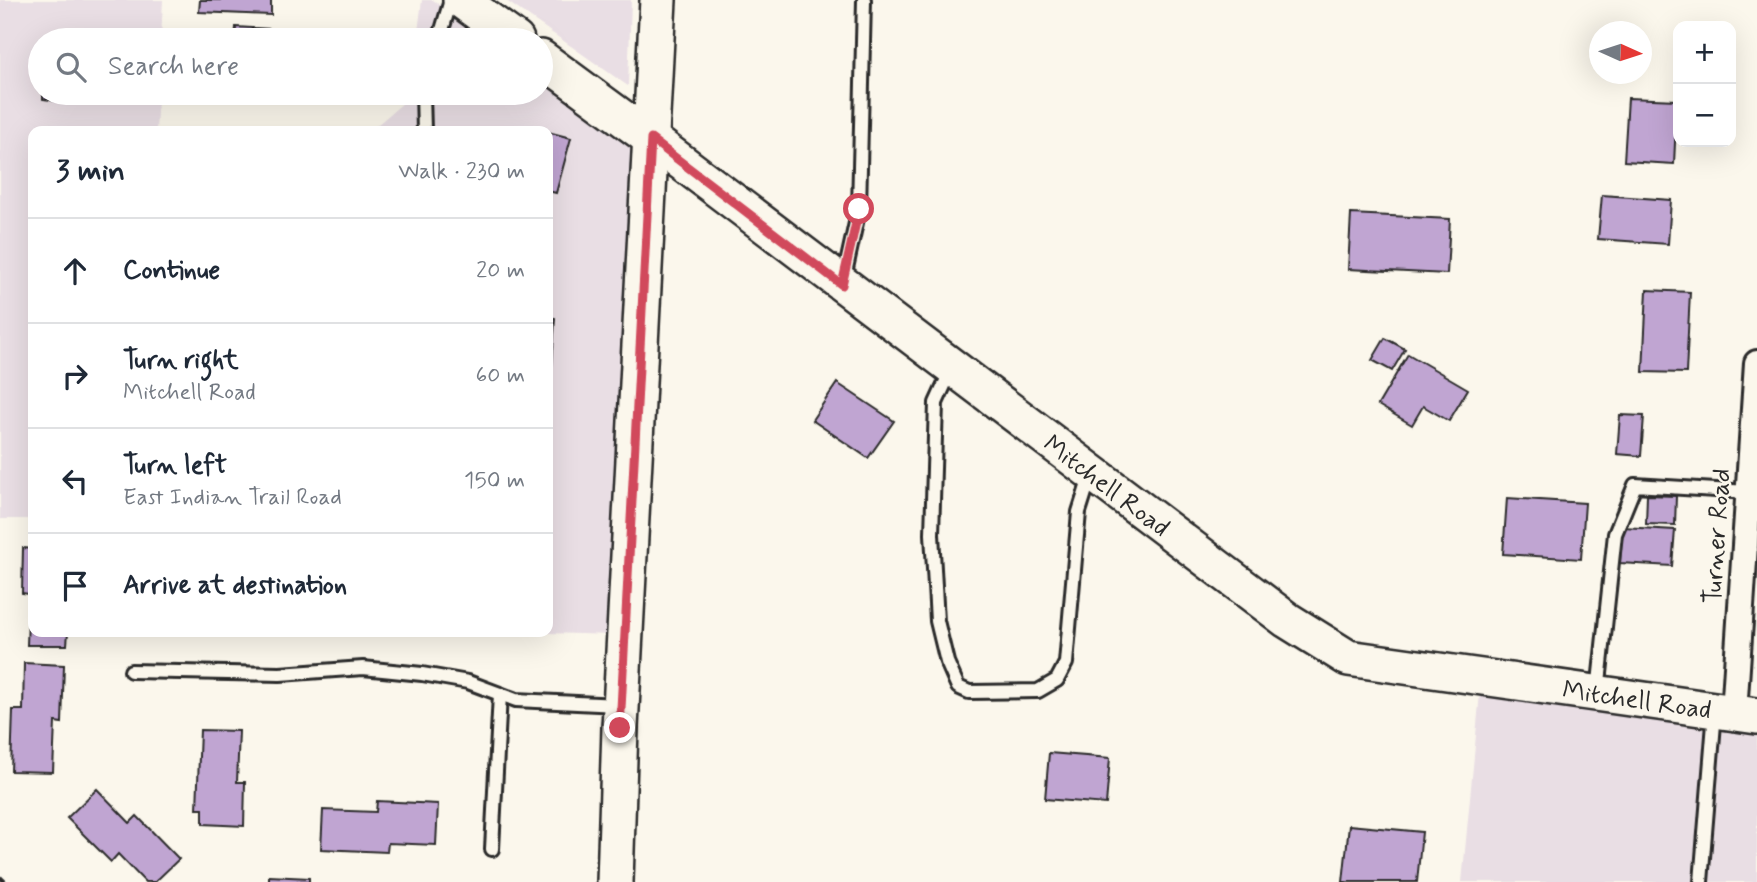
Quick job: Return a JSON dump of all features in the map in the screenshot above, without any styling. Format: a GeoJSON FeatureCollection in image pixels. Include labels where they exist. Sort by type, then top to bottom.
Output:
{"type":"FeatureCollection","features":[{"type":"Feature","properties":{"kind":"street"},"geometry":{"type":"LineString","coordinates":[[461,0],[500,28]]}},
{"type":"Feature","properties":{"kind":"street"},"geometry":{"type":"LineString","coordinates":[[615,882],[658,0]]}},
{"type":"Feature","properties":{"kind":"street","name":"Mitchell Road"},"geometry":{"type":"LineString","coordinates":[[553,67],[1287,620],[1348,658],[1735,713]]}},
{"type":"Feature","properties":{"kind":"street","name":"Turner Road"},"geometry":{"type":"LineString","coordinates":[[1735,713],[1757,363]]}},
{"type":"Feature","properties":{"kind":"lane"},"geometry":{"type":"LineString","coordinates":[[442,28],[450,0]]}},
{"type":"Feature","properties":{"kind":"lane"},"geometry":{"type":"LineString","coordinates":[[842,285],[859,209],[864,0]]}},
{"type":"Feature","properties":{"kind":"lane"},"geometry":{"type":"LineString","coordinates":[[423,105],[424,126]]}},
{"type":"Feature","properties":{"kind":"lane"},"geometry":{"type":"LineString","coordinates":[[952,368],[936,403],[932,534],[937,621],[947,662],[958,687],[969,692],[1038,691],[1057,680],[1066,663],[1079,512],[1092,473]]}},
{"type":"Feature","properties":{"kind":"lane"},"geometry":{"type":"LineString","coordinates":[[1598,694],[1615,534],[1635,485],[1748,492]]}},
{"type":"Feature","properties":{"kind":"lane"},"geometry":{"type":"LineString","coordinates":[[131,671],[280,674],[363,668],[468,682],[516,700],[622,705]]}},
{"type":"Feature","properties":{"kind":"lane"},"geometry":{"type":"LineString","coordinates":[[492,849],[500,694]]}},
{"type":"Feature","properties":{"kind":"lane"},"geometry":{"type":"LineString","coordinates":[[1701,882],[1735,713]]}},
{"type":"Feature","properties":{"kind":"path"},"geometry":{"type":"LineString","coordinates":[[0,877],[5,882]]}},
{"type":"Feature","properties":{"kind":"shaded area"},"geometry":{"type":"Polygon","coordinates":[[[0,0],[163,0],[162,28],[28,28],[28,105],[157,105],[156,126],[28,126],[28,519],[0,519],[0,0]]]}},
{"type":"Feature","properties":{"kind":"shaded area"},"geometry":{"type":"Polygon","coordinates":[[[422,0],[433,0],[472,28],[418,28],[422,0]]]}},
{"type":"Feature","properties":{"kind":"shaded area"},"geometry":{"type":"Polygon","coordinates":[[[505,0],[631,0],[628,86],[553,34],[553,28],[545,28],[505,0]]]}},
{"type":"Feature","properties":{"kind":"shaded area"},"geometry":{"type":"Polygon","coordinates":[[[553,88],[633,147],[612,635],[553,633],[553,126],[376,126],[401,105],[553,105],[553,88]]]}},
{"type":"Feature","properties":{"kind":"shaded area"},"geometry":{"type":"Polygon","coordinates":[[[1480,693],[1757,729],[1757,882],[1462,882],[1480,693]]]}},
{"type":"Feature","properties":{"kind":"building"},"geometry":{"type":"Polygon","coordinates":[[[200,0],[271,0],[271,15],[199,12],[200,0]]]}},
{"type":"Feature","properties":{"kind":"building"},"geometry":{"type":"Polygon","coordinates":[[[1628,98],[1673,100],[1674,164],[1624,161],[1628,98]]]}},
{"type":"Feature","properties":{"kind":"building"},"geometry":{"type":"Polygon","coordinates":[[[553,133],[571,138],[556,193],[553,192],[553,133]]]}},
{"type":"Feature","properties":{"kind":"building"},"geometry":{"type":"Polygon","coordinates":[[[1602,195],[1671,200],[1668,244],[1598,239],[1602,195]]]}},
{"type":"Feature","properties":{"kind":"building"},"geometry":{"type":"Polygon","coordinates":[[[1351,214],[1450,219],[1447,274],[1348,269],[1351,214]]]}},
{"type":"Feature","properties":{"kind":"building"},"geometry":{"type":"Polygon","coordinates":[[[1647,290],[1690,292],[1686,373],[1643,372],[1647,290]]]}},
{"type":"Feature","properties":{"kind":"building"},"geometry":{"type":"Polygon","coordinates":[[[553,318],[555,318],[553,350],[553,318]]]}},
{"type":"Feature","properties":{"kind":"building"},"geometry":{"type":"Polygon","coordinates":[[[1385,338],[1405,349],[1392,371],[1372,360],[1385,338]]]}},
{"type":"Feature","properties":{"kind":"building"},"geometry":{"type":"Polygon","coordinates":[[[1408,354],[1468,389],[1449,421],[1423,406],[1412,425],[1378,405],[1408,354]]]}},
{"type":"Feature","properties":{"kind":"building"},"geometry":{"type":"Polygon","coordinates":[[[837,383],[894,421],[868,458],[812,420],[837,383]]]}},
{"type":"Feature","properties":{"kind":"building"},"geometry":{"type":"Polygon","coordinates":[[[1620,415],[1644,416],[1641,456],[1617,454],[1620,415]]]}},
{"type":"Feature","properties":{"kind":"building"},"geometry":{"type":"Polygon","coordinates":[[[1647,495],[1676,496],[1675,525],[1646,524],[1647,495]]]}},
{"type":"Feature","properties":{"kind":"building"},"geometry":{"type":"Polygon","coordinates":[[[1507,498],[1585,503],[1581,559],[1503,554],[1507,498]]]}},
{"type":"Feature","properties":{"kind":"building"},"geometry":{"type":"Polygon","coordinates":[[[1622,527],[1675,530],[1672,566],[1620,563],[1622,527]]]}},
{"type":"Feature","properties":{"kind":"building"},"geometry":{"type":"Polygon","coordinates":[[[23,548],[28,548],[28,594],[22,593],[23,548]]]}},
{"type":"Feature","properties":{"kind":"building"},"geometry":{"type":"Polygon","coordinates":[[[28,620],[28,637],[68,637],[67,645],[27,645],[28,620]]]}},
{"type":"Feature","properties":{"kind":"building"},"geometry":{"type":"Polygon","coordinates":[[[24,663],[64,665],[62,723],[55,722],[53,772],[11,771],[13,710],[23,710],[24,663]]]}},
{"type":"Feature","properties":{"kind":"building"},"geometry":{"type":"Polygon","coordinates":[[[200,730],[239,731],[237,782],[245,782],[244,826],[203,824],[203,809],[197,809],[200,730]]]}},
{"type":"Feature","properties":{"kind":"building"},"geometry":{"type":"Polygon","coordinates":[[[1049,753],[1110,758],[1106,804],[1045,799],[1049,753]]]}},
{"type":"Feature","properties":{"kind":"building"},"geometry":{"type":"Polygon","coordinates":[[[97,789],[130,823],[137,816],[179,859],[155,882],[145,882],[118,854],[111,862],[67,818],[97,789]]]}},
{"type":"Feature","properties":{"kind":"building"},"geometry":{"type":"Polygon","coordinates":[[[377,801],[438,804],[436,845],[388,843],[387,852],[321,849],[323,810],[376,812],[377,801]]]}},
{"type":"Feature","properties":{"kind":"building"},"geometry":{"type":"Polygon","coordinates":[[[1349,825],[1422,832],[1417,882],[1343,882],[1349,825]]]}},
{"type":"Feature","properties":{"kind":"building"},"geometry":{"type":"Polygon","coordinates":[[[269,876],[309,878],[309,882],[269,882],[269,876]]]}},
{"type":"Feature","properties":{"kind":"route"},"geometry":{"type":"LineString","coordinates":[[620,728],[651,139],[842,285],[859,209]]}}]}
